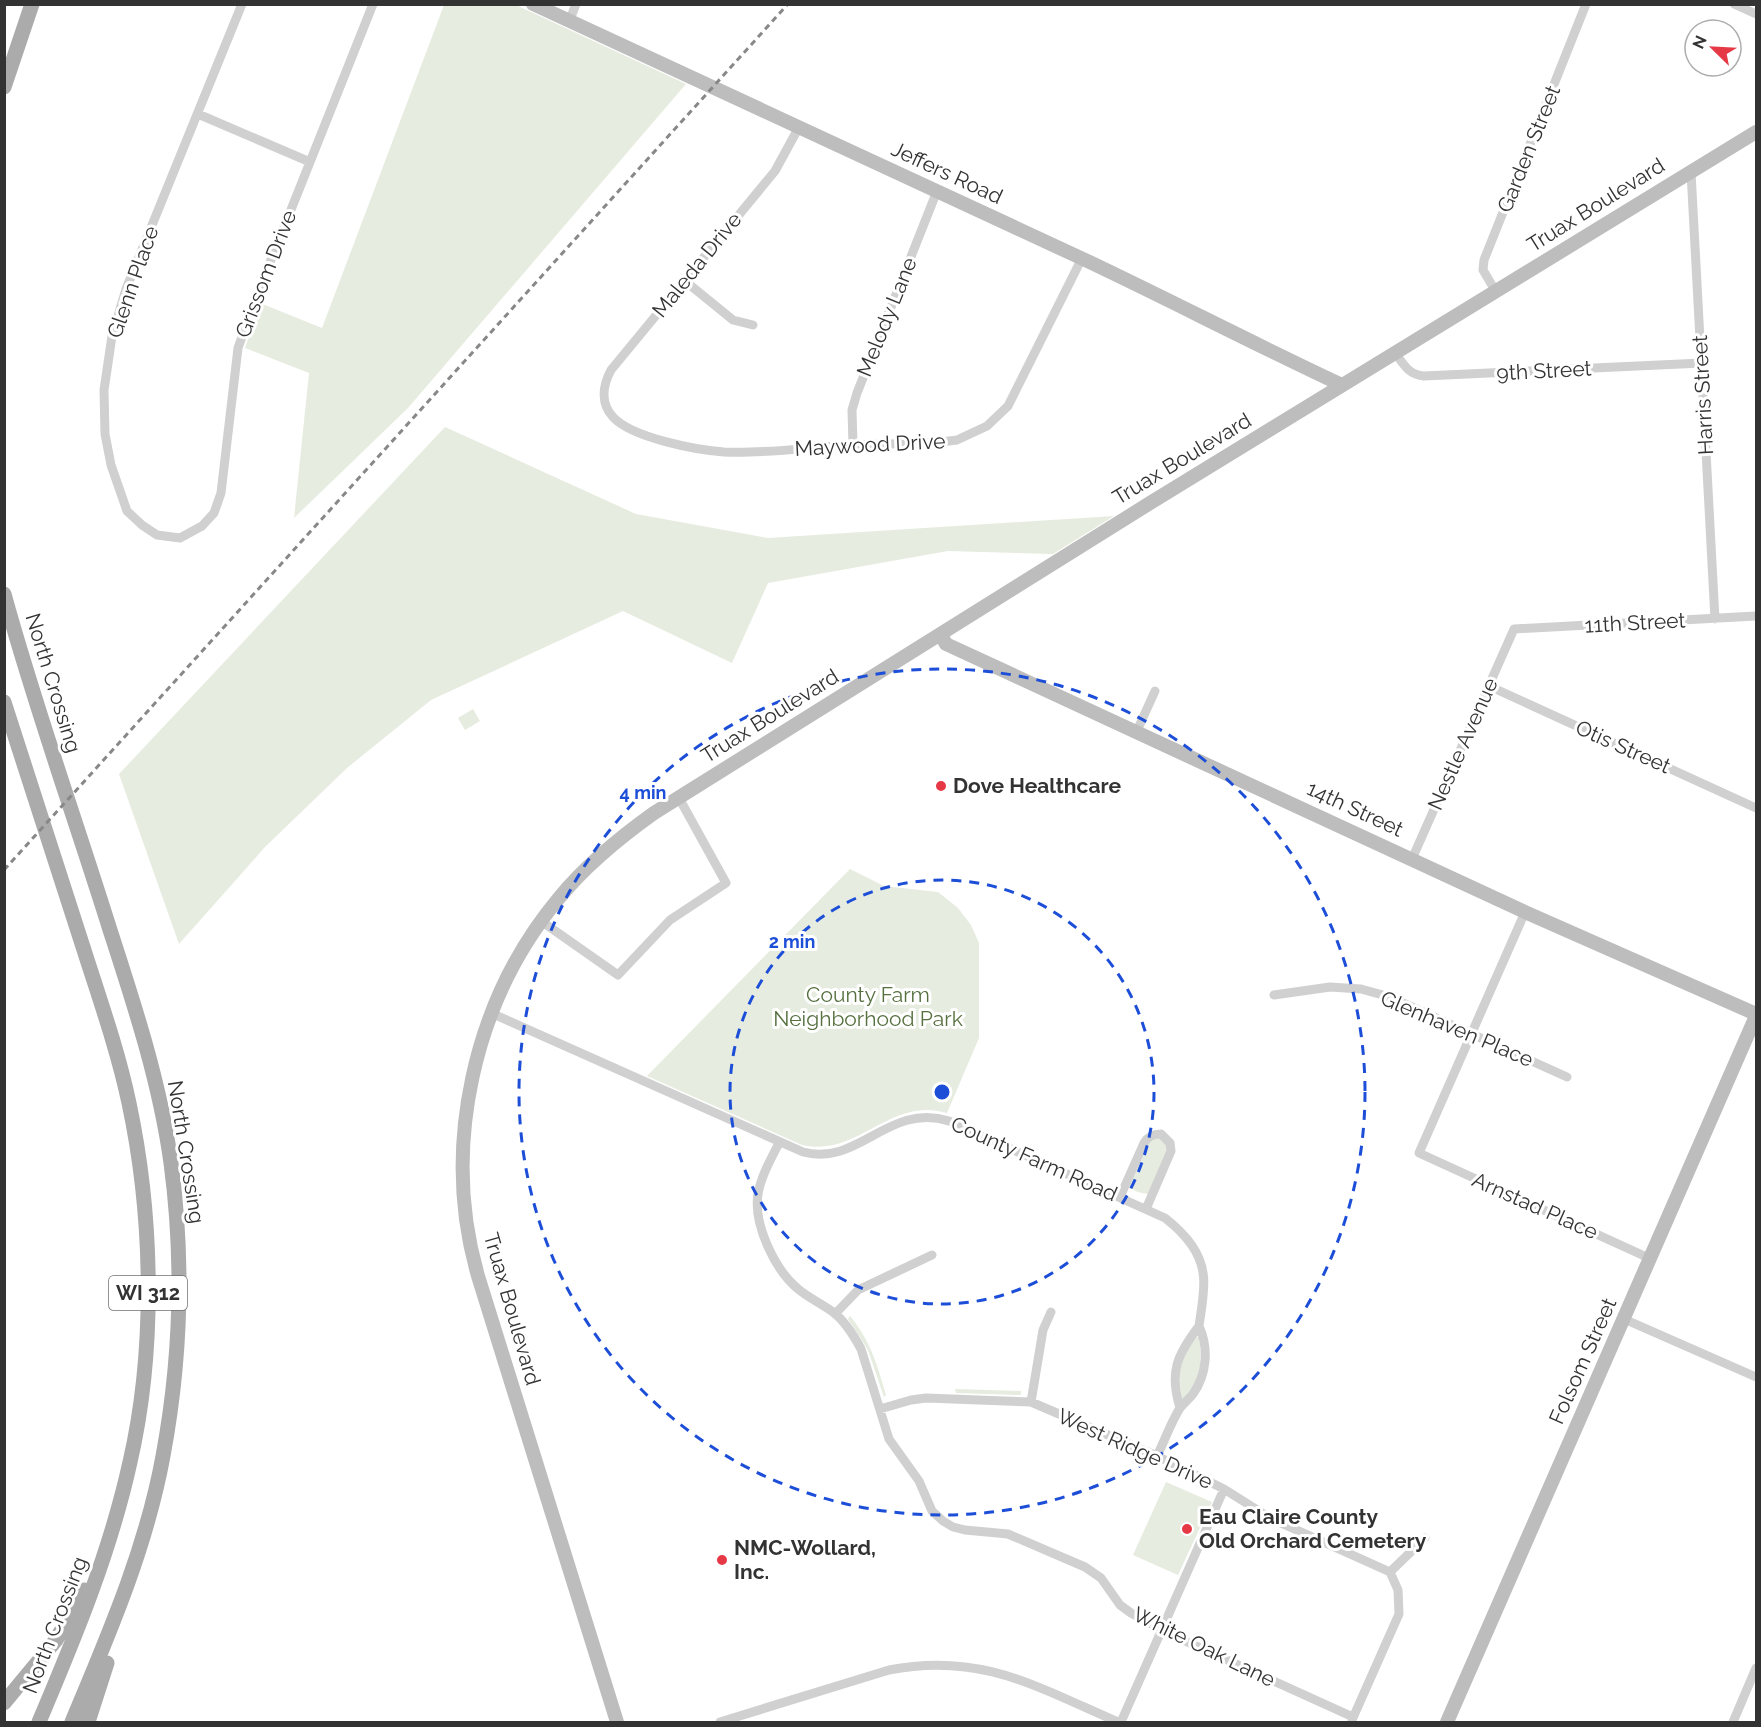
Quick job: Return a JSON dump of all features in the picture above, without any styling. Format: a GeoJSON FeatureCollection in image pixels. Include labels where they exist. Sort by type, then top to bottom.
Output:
{"type":"FeatureCollection","features":[{"type":"Feature","properties":{"kind":"main road"},"geometry":{"type":"LineString","coordinates":[[4,87],[32,4]]}},
{"type":"Feature","properties":{"kind":"main road","name":"Jeffers Road"},"geometry":{"type":"LineString","coordinates":[[532,4],[1082,258],[1342,385]]}},
{"type":"Feature","properties":{"kind":"main road","name":"Truax Boulevard"},"geometry":{"type":"LineString","coordinates":[[617,1722],[471,1250],[463,1187],[464,1126],[477,1061],[491,1014],[515,963],[541,921],[579,875],[608,848],[654,813],[1150,503],[1756,132]]}},
{"type":"Feature","properties":{"kind":"main road","name":"North Crossing"},"geometry":{"type":"LineString","coordinates":[[4,594],[146,1044],[171,1161],[177,1218],[178,1339],[172,1399],[158,1478],[132,1575],[72,1722]]}},
{"type":"Feature","properties":{"kind":"main road","name":"14th Street"},"geometry":{"type":"LineString","coordinates":[[941,635],[946,644],[1136,733],[1525,912],[1756,1015]]}},
{"type":"Feature","properties":{"kind":"main road","name":"North Crossing"},"geometry":{"type":"LineString","coordinates":[[4,702],[113,1042],[129,1102],[146,1221],[148,1280],[146,1340],[131,1460],[117,1517],[92,1593],[39,1722]]}},
{"type":"Feature","properties":{"kind":"main road","name":"Folsom Street"},"geometry":{"type":"LineString","coordinates":[[1447,1722],[1756,1015]]}},
{"type":"Feature","properties":{"kind":"main road"},"geometry":{"type":"LineString","coordinates":[[4,1704],[56,1640],[90,1578],[102,1543],[117,1517]]}},
{"type":"Feature","properties":{"kind":"main road"},"geometry":{"type":"LineString","coordinates":[[88,1722],[93,1700],[127,1610],[132,1575]]}},
{"type":"Feature","properties":{"kind":"street","name":"Glenn Place"},"geometry":{"type":"LineString","coordinates":[[180,538],[157,535],[127,511],[111,465],[105,435],[104,390],[112,336],[126,289],[242,4]]}},
{"type":"Feature","properties":{"kind":"street","name":"Grissom Drive"},"geometry":{"type":"LineString","coordinates":[[180,538],[202,526],[214,513],[221,494],[238,348],[256,295],[373,4]]}},
{"type":"Feature","properties":{"kind":"street"},"geometry":{"type":"LineString","coordinates":[[569,22],[576,4]]}},
{"type":"Feature","properties":{"kind":"street","name":"Garden Street"},"geometry":{"type":"LineString","coordinates":[[1496,292],[1483,270],[1484,260],[1586,4]]}},
{"type":"Feature","properties":{"kind":"street"},"geometry":{"type":"LineString","coordinates":[[1734,4],[1756,14]]}},
{"type":"Feature","properties":{"kind":"street"},"geometry":{"type":"LineString","coordinates":[[198,114],[310,162]]}},
{"type":"Feature","properties":{"kind":"street","name":"Maleda Drive"},"geometry":{"type":"LineString","coordinates":[[606,405],[604,388],[611,370],[774,171],[783,159],[799,127]]}},
{"type":"Feature","properties":{"kind":"street","name":"Harris Street"},"geometry":{"type":"LineString","coordinates":[[1691,172],[1715,619]]}},
{"type":"Feature","properties":{"kind":"street","name":"Melody Lane"},"geometry":{"type":"LineString","coordinates":[[853,445],[852,410],[857,393],[937,191]]}},
{"type":"Feature","properties":{"kind":"street","name":"Maywood Drive"},"geometry":{"type":"LineString","coordinates":[[606,405],[614,419],[636,431],[662,440],[702,449],[747,452],[957,440],[987,426],[999,416],[1016,392],[1082,258]]}},
{"type":"Feature","properties":{"kind":"street"},"geometry":{"type":"LineString","coordinates":[[685,281],[733,320],[753,325]]}},
{"type":"Feature","properties":{"kind":"street","name":"9th Street"},"geometry":{"type":"LineString","coordinates":[[1396,354],[1408,370],[1415,375],[1424,376],[1702,363]]}},
{"type":"Feature","properties":{"kind":"street","name":"11th Street"},"geometry":{"type":"LineString","coordinates":[[1514,628],[1756,616]]}},
{"type":"Feature","properties":{"kind":"street","name":"Nestle Avenue"},"geometry":{"type":"LineString","coordinates":[[1412,859],[1514,628]]}},
{"type":"Feature","properties":{"kind":"street","name":"Otis Street"},"geometry":{"type":"LineString","coordinates":[[1489,686],[1756,808]]}},
{"type":"Feature","properties":{"kind":"street"},"geometry":{"type":"LineString","coordinates":[[1136,733],[1155,691]]}},
{"type":"Feature","properties":{"kind":"street"},"geometry":{"type":"LineString","coordinates":[[541,921],[618,975],[670,920],[726,883],[679,798]]}},
{"type":"Feature","properties":{"kind":"street"},"geometry":{"type":"LineString","coordinates":[[1472,1033],[1525,912]]}},
{"type":"Feature","properties":{"kind":"street","name":"Glenhaven Place"},"geometry":{"type":"LineString","coordinates":[[1274,995],[1330,987],[1361,989],[1390,997],[1567,1077]]}},
{"type":"Feature","properties":{"kind":"street","name":"County Farm Road"},"geometry":{"type":"LineString","coordinates":[[491,1014],[779,1143],[814,1155],[829,1154],[851,1147],[903,1121],[922,1116],[932,1117],[949,1121],[1165,1218],[1180,1230],[1194,1247],[1204,1273],[1199,1326],[1205,1344],[1206,1361],[1202,1377],[1194,1393],[1180,1408],[1157,1456]]}},
{"type":"Feature","properties":{"kind":"street","name":"Arnstad Place"},"geometry":{"type":"LineString","coordinates":[[1472,1033],[1419,1153],[1651,1259]]}},
{"type":"Feature","properties":{"kind":"street"},"geometry":{"type":"LineString","coordinates":[[1120,1197],[1148,1137],[1161,1134],[1167,1137],[1171,1151],[1146,1209]]}},
{"type":"Feature","properties":{"kind":"street","name":"White Oak Lane"},"geometry":{"type":"LineString","coordinates":[[779,1143],[761,1181],[757,1204],[767,1244],[780,1269],[790,1281],[799,1290],[835,1314],[853,1335],[861,1348],[889,1438],[919,1480],[932,1511],[953,1527],[1008,1534],[1084,1567],[1101,1578],[1120,1605],[1131,1613],[1352,1720]]}},
{"type":"Feature","properties":{"kind":"street"},"geometry":{"type":"LineString","coordinates":[[835,1314],[858,1290],[932,1255]]}},
{"type":"Feature","properties":{"kind":"street"},"geometry":{"type":"LineString","coordinates":[[1031,1402],[1043,1329],[1051,1312]]}},
{"type":"Feature","properties":{"kind":"street"},"geometry":{"type":"LineString","coordinates":[[1624,1318],[1756,1377]]}},
{"type":"Feature","properties":{"kind":"street","name":"County Farm Road"},"geometry":{"type":"LineString","coordinates":[[1180,1408],[1175,1392],[1174,1373],[1179,1357],[1199,1326]]}},
{"type":"Feature","properties":{"kind":"street","name":"West Ridge Drive"},"geometry":{"type":"LineString","coordinates":[[880,1409],[926,1398],[1031,1402],[1157,1456],[1224,1489],[1270,1518],[1390,1572]]}},
{"type":"Feature","properties":{"kind":"street"},"geometry":{"type":"LineString","coordinates":[[720,1722],[889,1670],[912,1665],[940,1664],[961,1665],[999,1672],[1119,1722],[1224,1489]]}},
{"type":"Feature","properties":{"kind":"street"},"geometry":{"type":"LineString","coordinates":[[1352,1720],[1399,1614],[1398,1590],[1390,1572],[1425,1538]]}},
{"type":"Feature","properties":{"kind":"street"},"geometry":{"type":"LineString","coordinates":[[1733,1722],[1756,1668]]}},
{"type":"Feature","properties":{"kind":"green space"},"geometry":{"type":"Polygon","coordinates":[[[444,5],[516,5],[686,84],[408,408],[294,518],[309,373],[245,348],[260,303],[322,328],[444,5]]]}},
{"type":"Feature","properties":{"kind":"green space"},"geometry":{"type":"Polygon","coordinates":[[[445,427],[636,514],[768,538],[1114,516],[1053,554],[948,551],[768,583],[732,663],[623,611],[431,700],[347,768],[265,847],[179,944],[119,774],[445,427]]]}},
{"type":"Feature","properties":{"kind":"green space"},"geometry":{"type":"Polygon","coordinates":[[[473,709],[480,721],[465,730],[458,718],[473,709]]]}},
{"type":"Feature","properties":{"kind":"green space","name":"County Farm Neighborhood Park"},"geometry":{"type":"Polygon","coordinates":[[[850,869],[884,886],[938,892],[958,908],[971,925],[979,943],[979,1038],[947,1113],[926,1110],[908,1113],[840,1143],[822,1147],[802,1145],[647,1076],[850,869]]]}},
{"type":"Feature","properties":{"kind":"green space"},"geometry":{"type":"Polygon","coordinates":[[[1159,1138],[1166,1144],[1167,1150],[1148,1194],[1138,1192],[1130,1186],[1149,1143],[1159,1138]]]}},
{"type":"Feature","properties":{"kind":"green space"},"geometry":{"type":"Polygon","coordinates":[[[850,1316],[863,1335],[880,1373],[886,1395],[884,1397],[868,1350],[848,1319],[850,1316]]]}},
{"type":"Feature","properties":{"kind":"green space"},"geometry":{"type":"Polygon","coordinates":[[[1196,1337],[1199,1337],[1200,1346],[1199,1371],[1194,1386],[1182,1399],[1181,1366],[1196,1337]]]}},
{"type":"Feature","properties":{"kind":"green space"},"geometry":{"type":"Polygon","coordinates":[[[955,1389],[1021,1391],[1021,1395],[956,1393],[955,1389]]]}},
{"type":"Feature","properties":{"kind":"green space"},"geometry":{"type":"Polygon","coordinates":[[[1166,1482],[1212,1502],[1178,1575],[1133,1555],[1166,1482]]]}},
{"type":"Feature","properties":{"kind":"railway"},"geometry":{"type":"LineString","coordinates":[[4,870],[788,4]]}},
{"type":"Feature","properties":{"kind":"place","name":"Dove Healthcare"},"geometry":{"type":"Point","coordinates":[941,786]}},
{"type":"Feature","properties":{"kind":"place","name":"Eau Claire County Old Orchard Cemetery"},"geometry":{"type":"Point","coordinates":[1187,1529]}},
{"type":"Feature","properties":{"kind":"place","name":"NMC-Wollard, Inc."},"geometry":{"type":"Point","coordinates":[722,1560]}}]}
